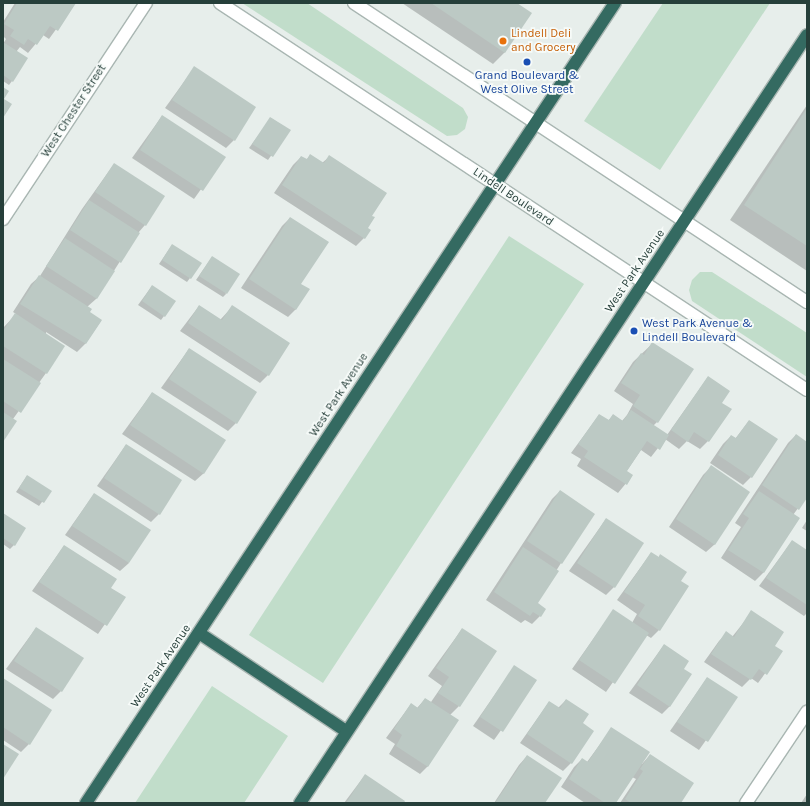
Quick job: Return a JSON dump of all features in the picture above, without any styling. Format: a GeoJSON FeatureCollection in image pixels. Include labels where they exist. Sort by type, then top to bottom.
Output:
{"type":"FeatureCollection","features":[{"type":"Feature","properties":{"kind":"highway","name":"West Park Avenue"},"geometry":{"type":"LineString","coordinates":[[86,803],[616,3]]}},
{"type":"Feature","properties":{"kind":"highway","name":"West Park Avenue"},"geometry":{"type":"LineString","coordinates":[[300,803],[346,731],[644,284],[807,35]]}},
{"type":"Feature","properties":{"kind":"highway"},"geometry":{"type":"LineString","coordinates":[[199,633],[346,731]]}},
{"type":"Feature","properties":{"kind":"street","name":"West Chester Street"},"geometry":{"type":"LineString","coordinates":[[3,219],[146,3]]}},
{"type":"Feature","properties":{"kind":"street","name":"Lindell Boulevard"},"geometry":{"type":"LineString","coordinates":[[220,3],[644,284],[807,390]]}},
{"type":"Feature","properties":{"kind":"street"},"geometry":{"type":"LineString","coordinates":[[354,3],[685,220],[807,302]]}},
{"type":"Feature","properties":{"kind":"street"},"geometry":{"type":"LineString","coordinates":[[746,803],[807,712]]}},
{"type":"Feature","properties":{"kind":"green space"},"geometry":{"type":"Polygon","coordinates":[[[242,3],[307,3],[463,108],[468,117],[465,129],[457,135],[447,136],[242,3]]]}},
{"type":"Feature","properties":{"kind":"green space"},"geometry":{"type":"Polygon","coordinates":[[[663,3],[770,3],[660,170],[584,121],[663,3]]]}},
{"type":"Feature","properties":{"kind":"green space"},"geometry":{"type":"Polygon","coordinates":[[[509,236],[584,284],[323,683],[249,635],[509,236]]]}},
{"type":"Feature","properties":{"kind":"green space"},"geometry":{"type":"Polygon","coordinates":[[[700,272],[712,272],[807,333],[807,377],[692,301],[689,290],[692,280],[700,272]]]}},
{"type":"Feature","properties":{"kind":"green space"},"geometry":{"type":"Polygon","coordinates":[[[212,686],[288,736],[244,803],[135,803],[212,686]]]}},
{"type":"Feature","properties":{"kind":"building"},"geometry":{"type":"Polygon","coordinates":[[[17,3],[76,3],[58,31],[50,26],[37,45],[28,39],[24,45],[10,36],[14,30],[4,24],[17,3]]]}},
{"type":"Feature","properties":{"kind":"building"},"geometry":{"type":"Polygon","coordinates":[[[431,3],[517,3],[532,13],[505,53],[431,3]]]}},
{"type":"Feature","properties":{"kind":"building"},"geometry":{"type":"Polygon","coordinates":[[[3,42],[28,58],[13,82],[3,75],[3,42]]]}},
{"type":"Feature","properties":{"kind":"building"},"geometry":{"type":"Polygon","coordinates":[[[194,66],[256,107],[235,141],[172,100],[194,66]]]}},
{"type":"Feature","properties":{"kind":"building"},"geometry":{"type":"Polygon","coordinates":[[[3,87],[9,91],[4,99],[12,104],[3,118],[3,87]]]}},
{"type":"Feature","properties":{"kind":"building"},"geometry":{"type":"Polygon","coordinates":[[[807,108],[807,246],[744,205],[807,108]]]}},
{"type":"Feature","properties":{"kind":"building"},"geometry":{"type":"Polygon","coordinates":[[[162,115],[226,157],[203,191],[140,150],[162,115]]]}},
{"type":"Feature","properties":{"kind":"building"},"geometry":{"type":"Polygon","coordinates":[[[270,117],[291,130],[273,157],[252,144],[270,117]]]}},
{"type":"Feature","properties":{"kind":"building"},"geometry":{"type":"Polygon","coordinates":[[[310,154],[324,163],[329,155],[387,193],[372,216],[375,217],[368,228],[371,230],[365,239],[282,185],[301,156],[307,159],[310,154]]]}},
{"type":"Feature","properties":{"kind":"building"},"geometry":{"type":"Polygon","coordinates":[[[114,163],[165,196],[146,226],[95,192],[114,163]]]}},
{"type":"Feature","properties":{"kind":"building"},"geometry":{"type":"Polygon","coordinates":[[[89,200],[140,233],[121,263],[70,230],[89,200]]]}},
{"type":"Feature","properties":{"kind":"building"},"geometry":{"type":"Polygon","coordinates":[[[290,217],[329,242],[301,284],[310,289],[296,310],[249,279],[290,217]]]}},
{"type":"Feature","properties":{"kind":"building"},"geometry":{"type":"Polygon","coordinates":[[[65,238],[115,271],[97,299],[46,266],[65,238]]]}},
{"type":"Feature","properties":{"kind":"building"},"geometry":{"type":"Polygon","coordinates":[[[172,244],[202,263],[191,279],[162,260],[172,244]]]}},
{"type":"Feature","properties":{"kind":"building"},"geometry":{"type":"Polygon","coordinates":[[[212,256],[240,274],[227,294],[199,276],[212,256]]]}},
{"type":"Feature","properties":{"kind":"building"},"geometry":{"type":"Polygon","coordinates":[[[39,275],[92,309],[90,312],[102,320],[86,344],[20,304],[39,275]]]}},
{"type":"Feature","properties":{"kind":"building"},"geometry":{"type":"Polygon","coordinates":[[[152,285],[176,301],[165,317],[142,301],[152,285]]]}},
{"type":"Feature","properties":{"kind":"building"},"geometry":{"type":"Polygon","coordinates":[[[199,305],[222,320],[232,305],[290,343],[269,376],[188,323],[199,305]]]}},
{"type":"Feature","properties":{"kind":"building"},"geometry":{"type":"Polygon","coordinates":[[[15,313],[65,346],[47,374],[3,346],[3,331],[15,313]]]}},
{"type":"Feature","properties":{"kind":"building"},"geometry":{"type":"Polygon","coordinates":[[[652,342],[694,369],[658,423],[633,406],[640,395],[621,383],[641,353],[644,355],[652,342]]]}},
{"type":"Feature","properties":{"kind":"building"},"geometry":{"type":"Polygon","coordinates":[[[189,348],[257,392],[237,424],[169,379],[189,348]]]}},
{"type":"Feature","properties":{"kind":"building"},"geometry":{"type":"Polygon","coordinates":[[[3,359],[41,383],[21,413],[3,401],[3,359]]]}},
{"type":"Feature","properties":{"kind":"building"},"geometry":{"type":"Polygon","coordinates":[[[708,376],[730,391],[722,403],[732,409],[709,442],[694,432],[688,442],[671,430],[708,376]]]}},
{"type":"Feature","properties":{"kind":"building"},"geometry":{"type":"Polygon","coordinates":[[[152,392],[226,440],[204,474],[130,425],[152,392]]]}},
{"type":"Feature","properties":{"kind":"building"},"geometry":{"type":"Polygon","coordinates":[[[631,410],[669,435],[660,450],[647,441],[627,471],[633,475],[627,485],[584,457],[588,451],[578,444],[599,414],[609,420],[613,414],[623,421],[631,410]]]}},
{"type":"Feature","properties":{"kind":"building"},"geometry":{"type":"Polygon","coordinates":[[[3,412],[17,421],[3,442],[3,412]]]}},
{"type":"Feature","properties":{"kind":"building"},"geometry":{"type":"Polygon","coordinates":[[[749,420],[778,439],[752,478],[718,455],[731,435],[736,438],[749,420]]]}},
{"type":"Feature","properties":{"kind":"building"},"geometry":{"type":"Polygon","coordinates":[[[796,434],[807,442],[807,498],[799,510],[762,485],[796,434]]]}},
{"type":"Feature","properties":{"kind":"building"},"geometry":{"type":"Polygon","coordinates":[[[126,444],[182,480],[160,515],[104,478],[126,444]]]}},
{"type":"Feature","properties":{"kind":"building"},"geometry":{"type":"Polygon","coordinates":[[[711,465],[750,492],[715,545],[676,519],[711,465]]]}},
{"type":"Feature","properties":{"kind":"building"},"geometry":{"type":"Polygon","coordinates":[[[27,475],[52,491],[44,503],[19,488],[27,475]]]}},
{"type":"Feature","properties":{"kind":"building"},"geometry":{"type":"Polygon","coordinates":[[[560,490],[595,514],[562,564],[527,541],[560,490]]]}},
{"type":"Feature","properties":{"kind":"building"},"geometry":{"type":"Polygon","coordinates":[[[759,491],[800,518],[764,573],[728,550],[749,518],[743,514],[759,491]]]}},
{"type":"Feature","properties":{"kind":"building"},"geometry":{"type":"Polygon","coordinates":[[[94,493],[151,530],[129,563],[72,526],[94,493]]]}},
{"type":"Feature","properties":{"kind":"building"},"geometry":{"type":"Polygon","coordinates":[[[3,513],[26,528],[15,546],[3,538],[3,513]]]}},
{"type":"Feature","properties":{"kind":"building"},"geometry":{"type":"Polygon","coordinates":[[[606,518],[644,543],[615,588],[577,563],[606,518]]]}},
{"type":"Feature","properties":{"kind":"building"},"geometry":{"type":"Polygon","coordinates":[[[792,540],[807,550],[807,605],[766,578],[792,540]]]}},
{"type":"Feature","properties":{"kind":"building"},"geometry":{"type":"Polygon","coordinates":[[[64,545],[117,579],[111,588],[126,597],[107,626],[39,582],[64,545]]]}},
{"type":"Feature","properties":{"kind":"building"},"geometry":{"type":"Polygon","coordinates":[[[523,547],[559,571],[538,603],[546,609],[541,617],[533,612],[530,616],[494,592],[523,547]]]}},
{"type":"Feature","properties":{"kind":"building"},"geometry":{"type":"Polygon","coordinates":[[[651,552],[659,557],[660,554],[687,572],[681,581],[689,586],[660,631],[638,616],[645,605],[624,592],[651,552]]]}},
{"type":"Feature","properties":{"kind":"building"},"geometry":{"type":"Polygon","coordinates":[[[613,609],[649,633],[615,684],[579,660],[613,609]]]}},
{"type":"Feature","properties":{"kind":"building"},"geometry":{"type":"Polygon","coordinates":[[[751,610],[784,632],[775,646],[783,651],[767,675],[759,669],[751,680],[711,654],[726,631],[734,637],[751,610]]]}},
{"type":"Feature","properties":{"kind":"building"},"geometry":{"type":"Polygon","coordinates":[[[36,627],[84,658],[62,692],[14,661],[36,627]]]}},
{"type":"Feature","properties":{"kind":"building"},"geometry":{"type":"Polygon","coordinates":[[[462,628],[497,651],[460,707],[438,693],[449,677],[436,668],[462,628]]]}},
{"type":"Feature","properties":{"kind":"building"},"geometry":{"type":"Polygon","coordinates":[[[664,644],[689,661],[684,669],[692,674],[670,707],[637,685],[664,644]]]}},
{"type":"Feature","properties":{"kind":"building"},"geometry":{"type":"Polygon","coordinates":[[[514,665],[537,680],[503,732],[480,717],[514,665]]]}},
{"type":"Feature","properties":{"kind":"building"},"geometry":{"type":"Polygon","coordinates":[[[707,677],[738,697],[708,742],[677,722],[707,677]]]}},
{"type":"Feature","properties":{"kind":"building"},"geometry":{"type":"Polygon","coordinates":[[[3,678],[52,710],[30,745],[3,727],[3,678]]]}},
{"type":"Feature","properties":{"kind":"building"},"geometry":{"type":"Polygon","coordinates":[[[425,698],[459,720],[428,767],[396,746],[402,735],[394,729],[411,703],[418,708],[425,698]]]}},
{"type":"Feature","properties":{"kind":"building"},"geometry":{"type":"Polygon","coordinates":[[[566,699],[589,714],[583,723],[594,731],[572,764],[527,734],[549,701],[560,708],[566,699]]]}},
{"type":"Feature","properties":{"kind":"building"},"geometry":{"type":"Polygon","coordinates":[[[611,727],[650,752],[616,803],[605,803],[569,779],[582,758],[588,762],[611,727]]]}},
{"type":"Feature","properties":{"kind":"building"},"geometry":{"type":"Polygon","coordinates":[[[3,744],[19,754],[3,779],[3,744]]]}},
{"type":"Feature","properties":{"kind":"building"},"geometry":{"type":"Polygon","coordinates":[[[650,754],[694,783],[681,803],[631,803],[625,799],[643,771],[640,769],[650,754]]]}},
{"type":"Feature","properties":{"kind":"building"},"geometry":{"type":"Polygon","coordinates":[[[527,755],[562,778],[545,803],[495,803],[527,755]]]}},
{"type":"Feature","properties":{"kind":"building"},"geometry":{"type":"Polygon","coordinates":[[[365,774],[405,801],[404,803],[346,803],[365,774]]]}},
{"type":"Feature","properties":{"kind":"place","name":"Lindell Deli and Grocery"},"geometry":{"type":"Point","coordinates":[503,41]}},
{"type":"Feature","properties":{"kind":"place","name":"Grand Boulevard & West Olive Street"},"geometry":{"type":"Point","coordinates":[527,62]}},
{"type":"Feature","properties":{"kind":"place","name":"West Park Avenue & Lindell Boulevard"},"geometry":{"type":"Point","coordinates":[634,331]}}]}
